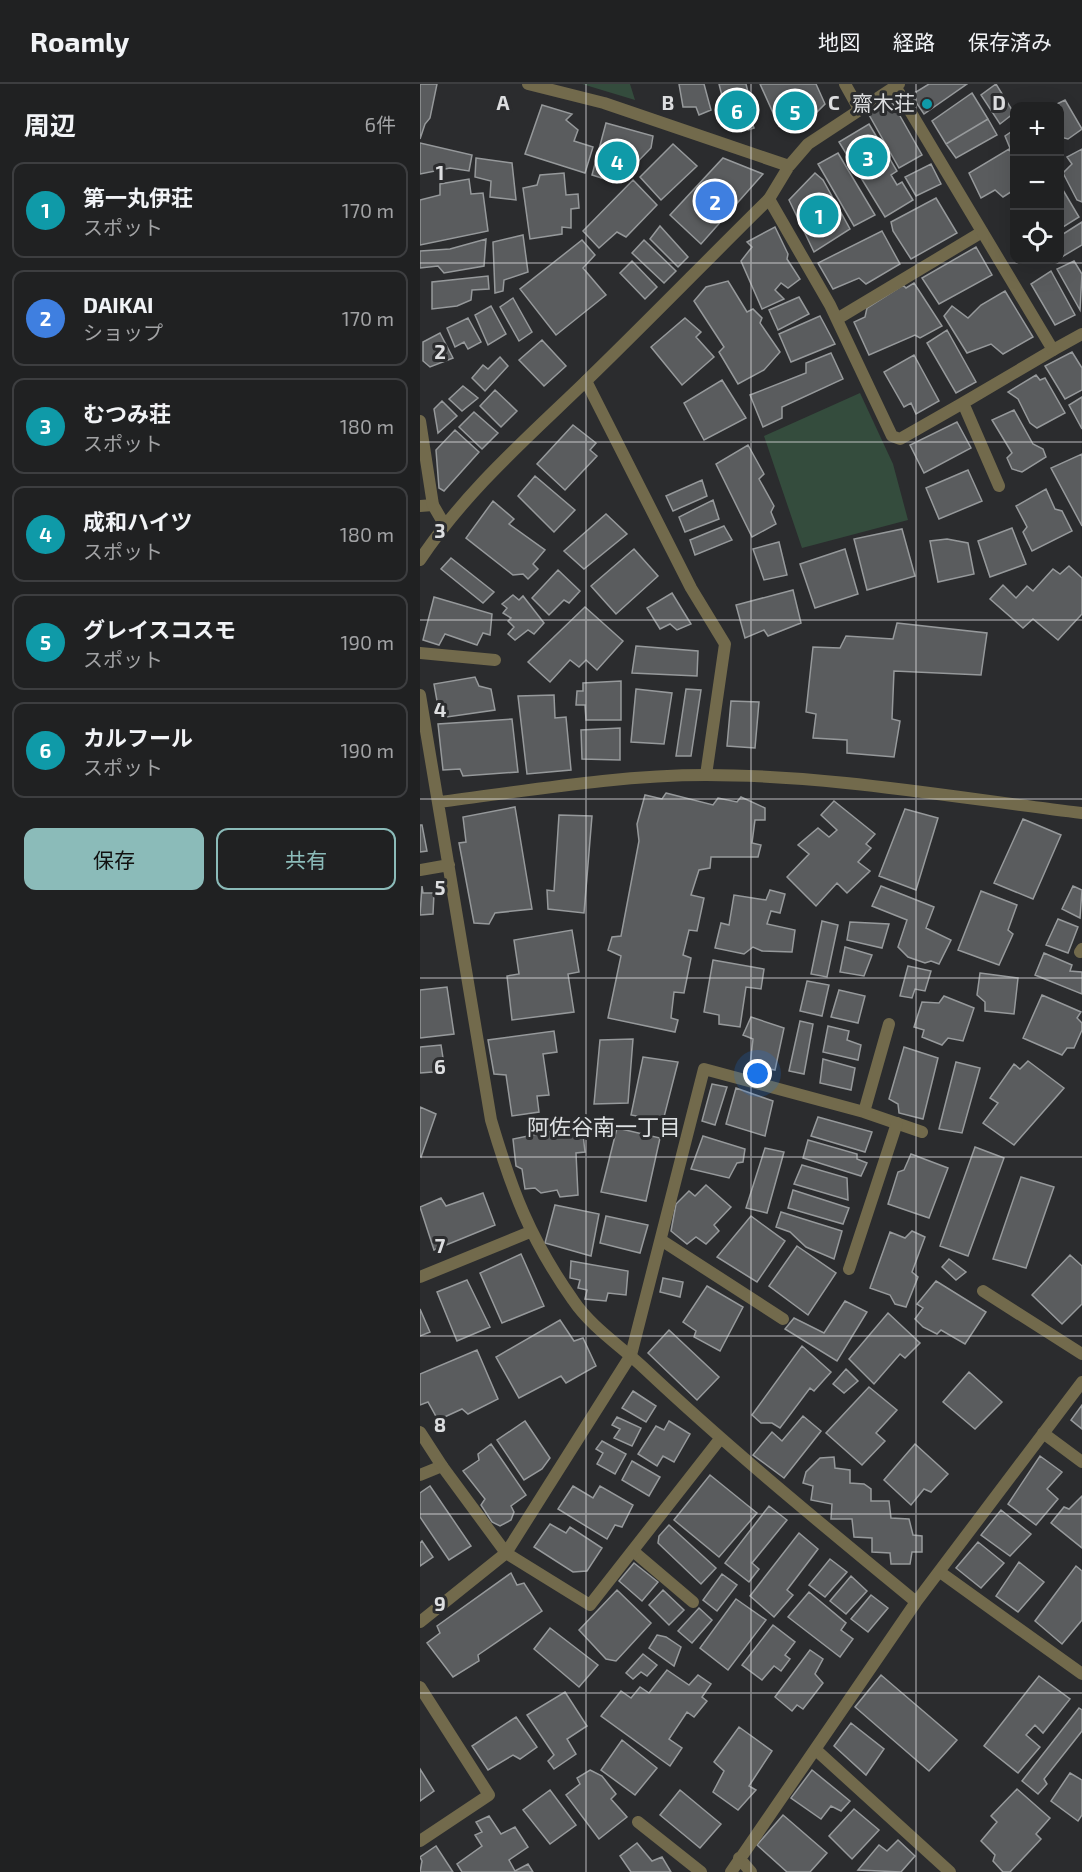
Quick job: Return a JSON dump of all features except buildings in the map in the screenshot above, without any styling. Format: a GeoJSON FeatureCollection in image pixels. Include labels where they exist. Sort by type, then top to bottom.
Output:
{"type":"FeatureCollection","features":[{"type":"Feature","properties":{"kind":"street"},"geometry":{"type":"LineString","coordinates":[[528,84],[603,103],[789,166]]}},
{"type":"Feature","properties":{"kind":"street"},"geometry":{"type":"LineString","coordinates":[[846,84],[859,109]]}},
{"type":"Feature","properties":{"kind":"street"},"geometry":{"type":"LineString","coordinates":[[420,560],[444,524],[503,459],[586,381],[769,199],[789,166],[808,144],[897,85],[1053,350]]}},
{"type":"Feature","properties":{"kind":"street"},"geometry":{"type":"LineString","coordinates":[[769,199],[837,319],[892,436],[900,439],[1081,335]]}},
{"type":"Feature","properties":{"kind":"street"},"geometry":{"type":"LineString","coordinates":[[837,319],[982,232]]}},
{"type":"Feature","properties":{"kind":"street"},"geometry":{"type":"LineString","coordinates":[[586,381],[691,588],[725,644],[706,775]]}},
{"type":"Feature","properties":{"kind":"street"},"geometry":{"type":"LineString","coordinates":[[963,403],[999,486]]}},
{"type":"Feature","properties":{"kind":"street"},"geometry":{"type":"LineString","coordinates":[[420,421],[426,505],[444,524]]}},
{"type":"Feature","properties":{"kind":"street"},"geometry":{"type":"LineString","coordinates":[[420,653],[495,660]]}},
{"type":"Feature","properties":{"kind":"street"},"geometry":{"type":"LineString","coordinates":[[420,695],[491,1120],[510,1185],[530,1232],[574,1303],[720,1439],[916,1602]]}},
{"type":"Feature","properties":{"kind":"street"},"geometry":{"type":"LineString","coordinates":[[439,802],[633,778],[706,775],[803,778],[1082,813]]}},
{"type":"Feature","properties":{"kind":"street"},"geometry":{"type":"LineString","coordinates":[[420,870],[449,865]]}},
{"type":"Feature","properties":{"kind":"street"},"geometry":{"type":"LineString","coordinates":[[864,1112],[889,1024]]}},
{"type":"Feature","properties":{"kind":"street"},"geometry":{"type":"LineString","coordinates":[[420,1622],[506,1553],[631,1355],[704,1069],[864,1112],[922,1132]]}},
{"type":"Feature","properties":{"kind":"street"},"geometry":{"type":"LineString","coordinates":[[849,1269],[897,1123]]}},
{"type":"Feature","properties":{"kind":"street"},"geometry":{"type":"LineString","coordinates":[[420,1277],[530,1232]]}},
{"type":"Feature","properties":{"kind":"street"},"geometry":{"type":"LineString","coordinates":[[661,1240],[783,1319]]}},
{"type":"Feature","properties":{"kind":"street"},"geometry":{"type":"LineString","coordinates":[[983,1291],[1082,1354]]}},
{"type":"Feature","properties":{"kind":"street"},"geometry":{"type":"LineString","coordinates":[[731,1872],[916,1602],[1082,1382]]}},
{"type":"Feature","properties":{"kind":"street"},"geometry":{"type":"LineString","coordinates":[[420,1432],[441,1466],[506,1553],[590,1605],[720,1439]]}},
{"type":"Feature","properties":{"kind":"street"},"geometry":{"type":"LineString","coordinates":[[1043,1434],[1082,1462]]}},
{"type":"Feature","properties":{"kind":"street"},"geometry":{"type":"LineString","coordinates":[[420,1475],[441,1466]]}},
{"type":"Feature","properties":{"kind":"street"},"geometry":{"type":"LineString","coordinates":[[633,1551],[693,1602]]}},
{"type":"Feature","properties":{"kind":"street"},"geometry":{"type":"LineString","coordinates":[[940,1572],[1082,1674]]}},
{"type":"Feature","properties":{"kind":"street"},"geometry":{"type":"LineString","coordinates":[[420,1687],[489,1795],[420,1841]]}},
{"type":"Feature","properties":{"kind":"street"},"geometry":{"type":"LineString","coordinates":[[816,1750],[950,1872]]}},
{"type":"Feature","properties":{"kind":"street"},"geometry":{"type":"LineString","coordinates":[[638,1822],[701,1872]]}},
{"type":"Feature","properties":{"kind":"street"},"geometry":{"type":"LineString","coordinates":[[739,1858],[752,1872]]}},
{"type":"Feature","properties":{"kind":"green space"},"geometry":{"type":"Polygon","coordinates":[[[582,84],[630,84],[635,100],[582,84]]]}},
{"type":"Feature","properties":{"kind":"green space"},"geometry":{"type":"Polygon","coordinates":[[[860,393],[893,464],[908,520],[802,548],[764,436],[860,393]]]}},
{"type":"Feature","properties":{"kind":"place","name":"齋木荘"},"geometry":{"type":"Point","coordinates":[927,104]}},
{"type":"Feature","properties":{"kind":"place","name":"カルフール"},"geometry":{"type":"Point","coordinates":[737,110]}},
{"type":"Feature","properties":{"kind":"place","name":"グレイスコスモ"},"geometry":{"type":"Point","coordinates":[795,111]}},
{"type":"Feature","properties":{"kind":"place","name":"むつみ荘"},"geometry":{"type":"Point","coordinates":[868,157]}},
{"type":"Feature","properties":{"kind":"place","name":"成和ハイツ"},"geometry":{"type":"Point","coordinates":[617,161]}},
{"type":"Feature","properties":{"kind":"place","name":"DAIKAI"},"geometry":{"type":"Point","coordinates":[715,201]}},
{"type":"Feature","properties":{"kind":"place","name":"第一丸伊荘"},"geometry":{"type":"Point","coordinates":[819,215]}},
{"type":"Feature","properties":{"kind":"district","name":"阿佐谷南一丁目"},"geometry":{"type":"Point","coordinates":[604,1127]}}]}
